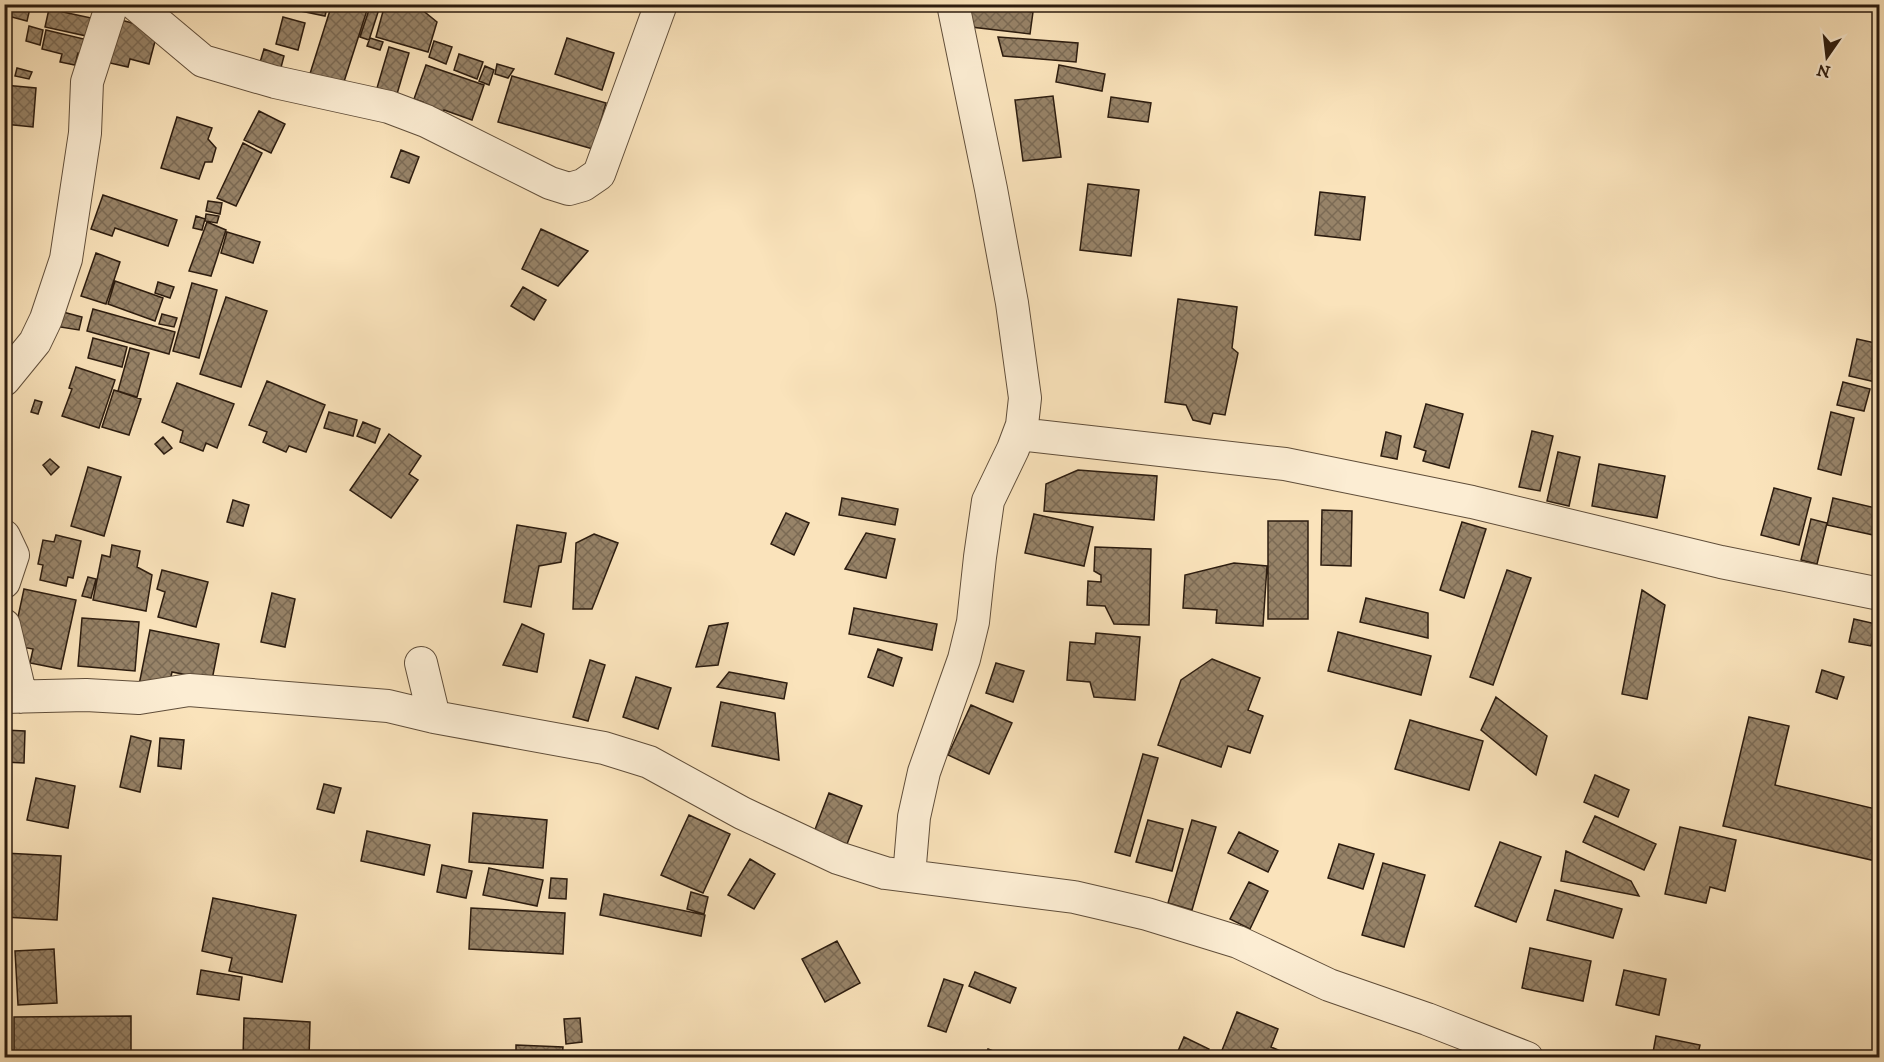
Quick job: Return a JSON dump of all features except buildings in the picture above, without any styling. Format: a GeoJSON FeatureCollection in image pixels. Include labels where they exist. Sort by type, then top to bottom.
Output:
{"type":"FeatureCollection","features":[{"type":"Feature","properties":{"kind":"street"},"geometry":{"type":"LineString","coordinates":[[4,380],[35,342],[46,319],[66,259],[86,133],[87,82],[112,4]]}},
{"type":"Feature","properties":{"kind":"street"},"geometry":{"type":"LineString","coordinates":[[135,4],[203,61],[275,82],[389,107],[426,121],[550,183],[569,189],[584,184],[599,174],[661,4]]}},
{"type":"Feature","properties":{"kind":"street"},"geometry":{"type":"LineString","coordinates":[[909,876],[915,817],[924,772],[964,659],[973,622],[988,501],[1019,434],[1025,398],[1012,303],[978,119],[953,4]]}},
{"type":"Feature","properties":{"kind":"street"},"geometry":{"type":"LineString","coordinates":[[1019,434],[1285,464],[1472,501],[1721,562],[1880,594]]}},
{"type":"Feature","properties":{"kind":"street"},"geometry":{"type":"LineString","coordinates":[[4,536],[13,555],[4,582]]}},
{"type":"Feature","properties":{"kind":"street"},"geometry":{"type":"LineString","coordinates":[[4,625],[13,697],[86,695],[139,698],[189,690],[388,706],[434,717],[604,748],[649,762],[742,813],[838,858],[885,873],[1074,897],[1147,914],[1238,942],[1329,984],[1527,1058]]}},
{"type":"Feature","properties":{"kind":"street"},"geometry":{"type":"LineString","coordinates":[[421,663],[434,717]]}}]}
